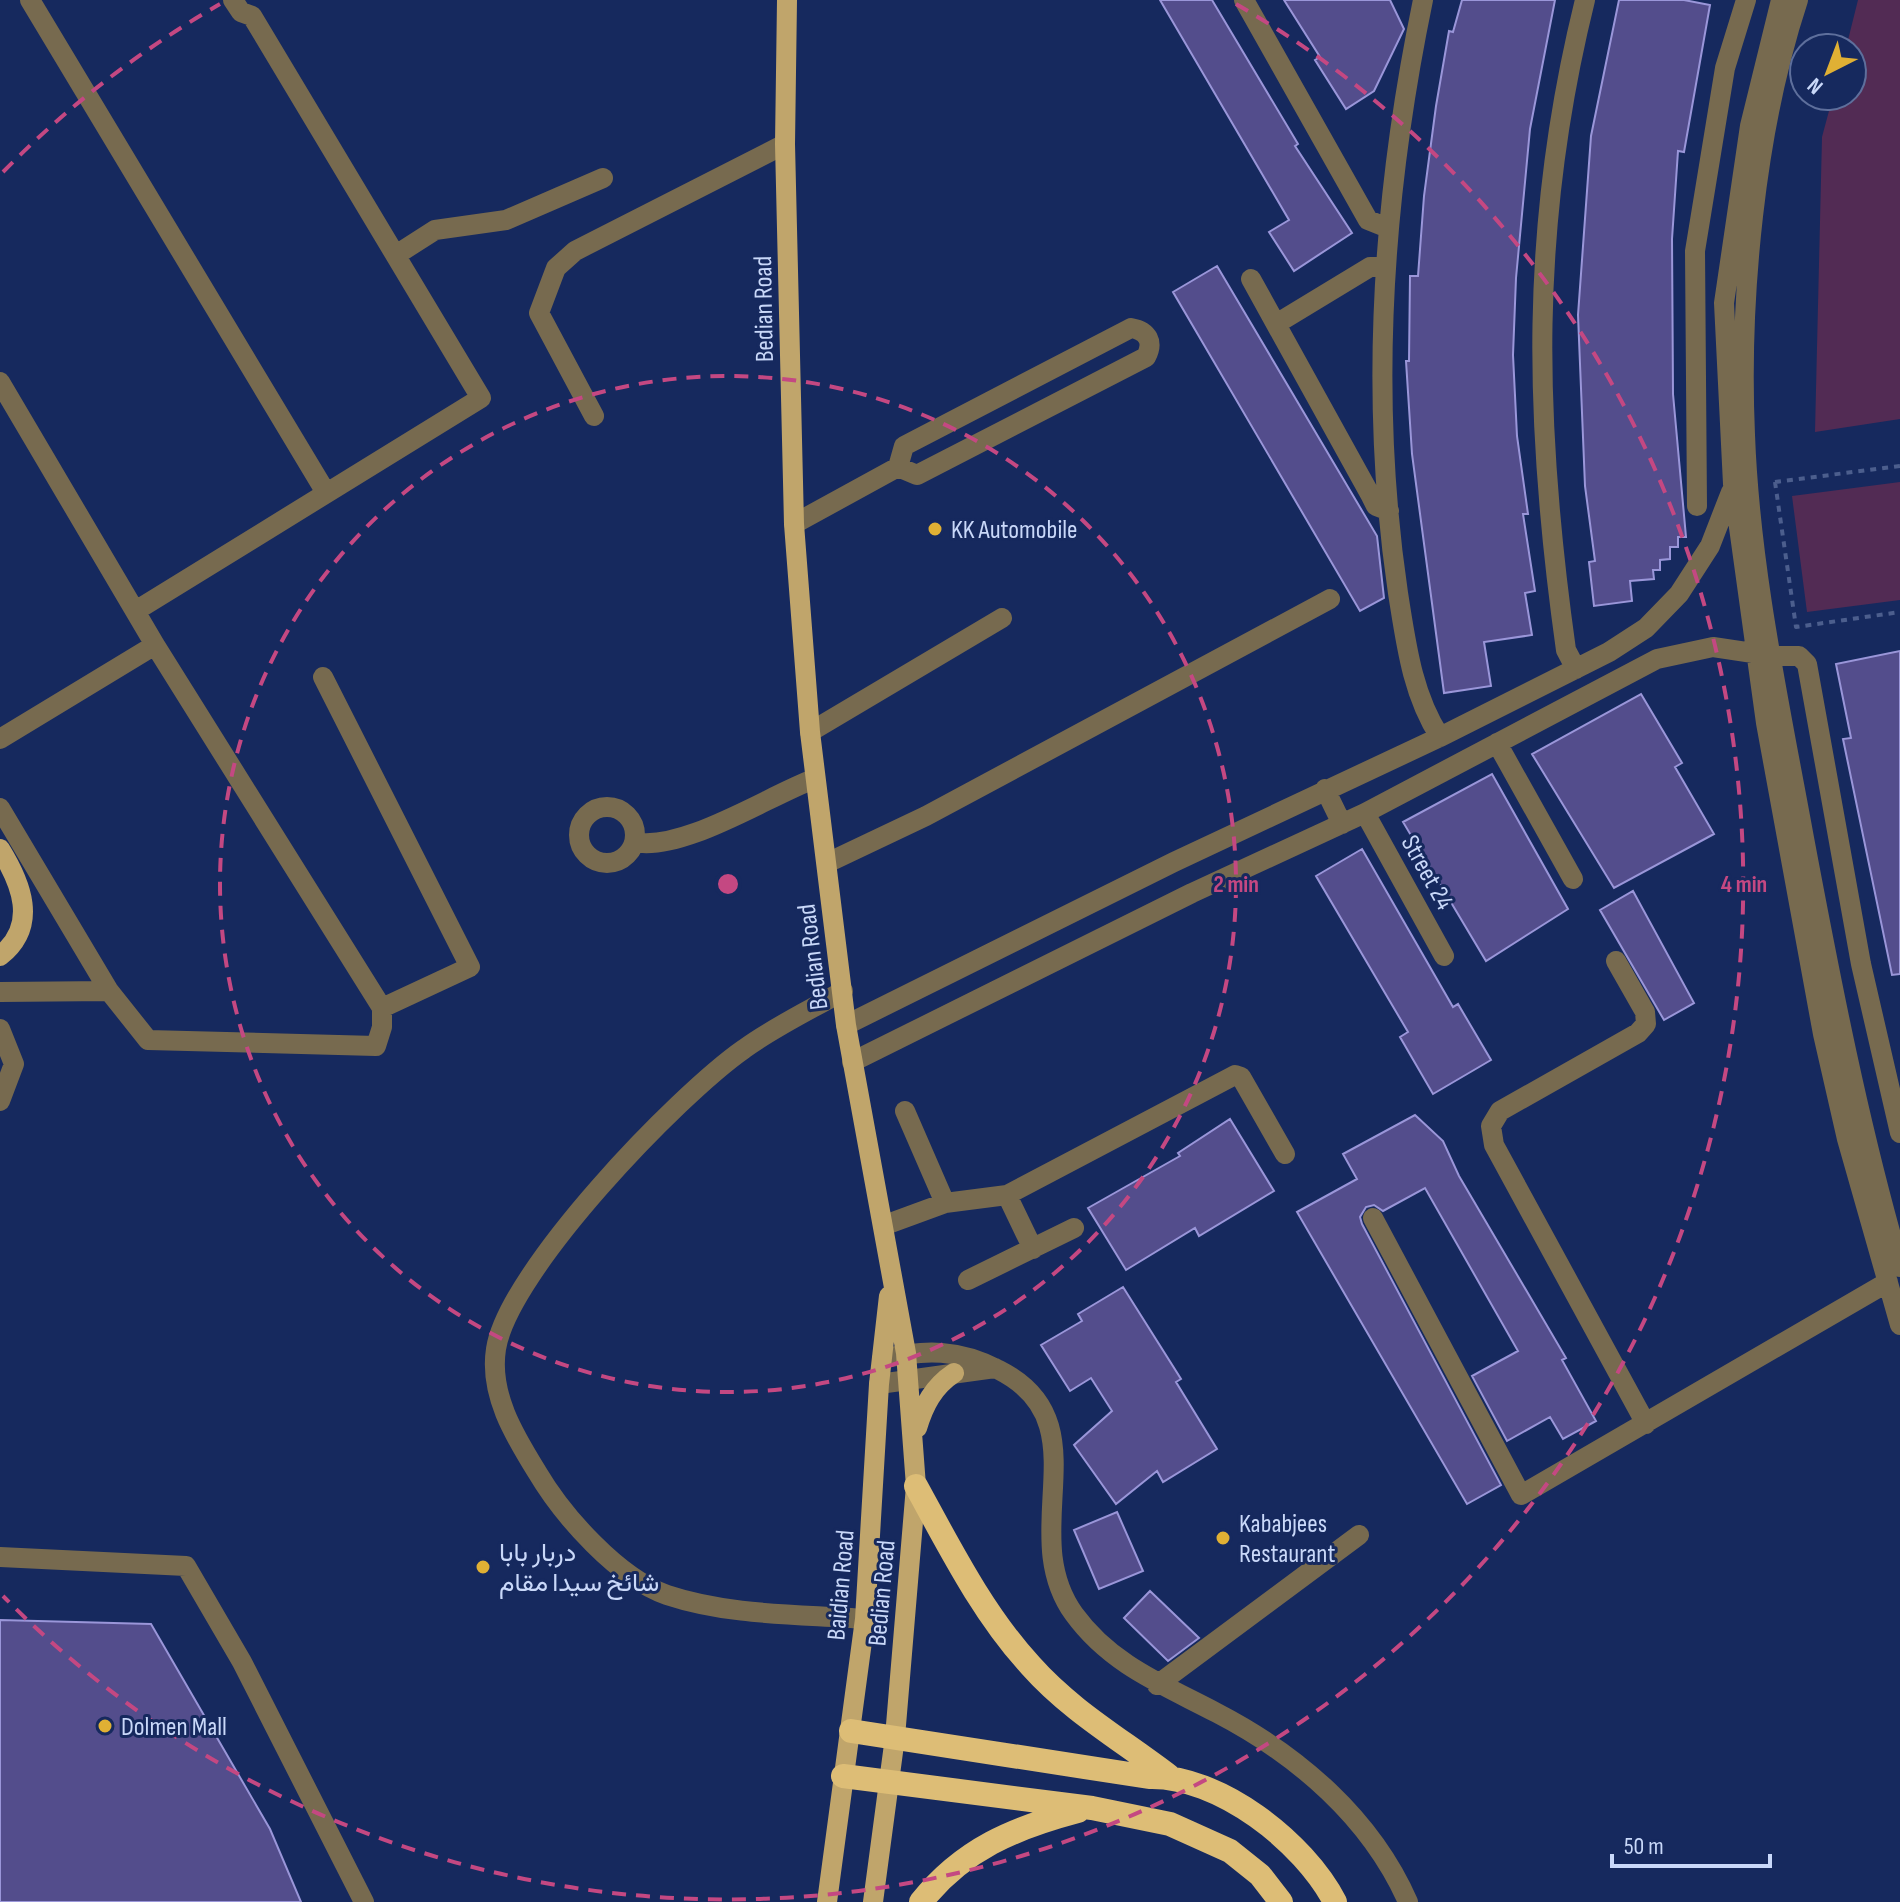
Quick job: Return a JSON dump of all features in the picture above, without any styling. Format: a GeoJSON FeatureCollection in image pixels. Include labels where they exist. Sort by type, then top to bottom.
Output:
{"type":"FeatureCollection","features":[{"type":"Feature","properties":{"kind":"highway"},"geometry":{"type":"LineString","coordinates":[[916,1486],[985,1606],[1031,1667],[1082,1715],[1169,1776],[1225,1797],[1255,1815],[1313,1871],[1335,1902]]}},
{"type":"Feature","properties":{"kind":"highway"},"geometry":{"type":"LineString","coordinates":[[851,1731],[1149,1777],[1169,1776]]}},
{"type":"Feature","properties":{"kind":"highway"},"geometry":{"type":"LineString","coordinates":[[843,1776],[1092,1808],[1170,1824],[1203,1836],[1230,1851],[1260,1875],[1281,1902]]}},
{"type":"Feature","properties":{"kind":"highway"},"geometry":{"type":"LineString","coordinates":[[921,1902],[943,1875],[995,1838],[1030,1824],[1092,1808]]}},
{"type":"Feature","properties":{"kind":"main road","name":"Bedian Road"},"geometry":{"type":"LineString","coordinates":[[787,0],[785,144],[794,524],[814,779],[846,1025],[885,1225],[910,1378],[915,1445],[916,1486],[895,1737],[873,1902]]}},
{"type":"Feature","properties":{"kind":"main road"},"geometry":{"type":"LineString","coordinates":[[0,849],[16,875],[23,895],[22,923],[10,946],[0,956]]}},
{"type":"Feature","properties":{"kind":"main road","name":"Baidian Road"},"geometry":{"type":"LineString","coordinates":[[827,1902],[865,1619],[879,1384],[892,1272]]}},
{"type":"Feature","properties":{"kind":"main road"},"geometry":{"type":"LineString","coordinates":[[915,1445],[918,1426],[930,1396],[939,1383],[954,1373]]}},
{"type":"Feature","properties":{"kind":"street"},"geometry":{"type":"LineString","coordinates":[[30,0],[325,491]]}},
{"type":"Feature","properties":{"kind":"street"},"geometry":{"type":"LineString","coordinates":[[137,610],[325,491],[481,398],[252,16],[241,12],[233,0]]}},
{"type":"Feature","properties":{"kind":"street"},"geometry":{"type":"LineString","coordinates":[[1244,0],[1368,220],[1388,228]]}},
{"type":"Feature","properties":{"kind":"street"},"geometry":{"type":"LineString","coordinates":[[1423,0],[1388,228],[1385,267],[1389,511],[1410,661],[1427,717],[1440,737]]}},
{"type":"Feature","properties":{"kind":"street"},"geometry":{"type":"LineString","coordinates":[[1576,669],[1566,650],[1546,496],[1540,364],[1545,223],[1568,66],[1585,0]]}},
{"type":"Feature","properties":{"kind":"street"},"geometry":{"type":"LineString","coordinates":[[1697,506],[1695,251],[1725,68],[1746,0]]}},
{"type":"Feature","properties":{"kind":"street"},"geometry":{"type":"LineString","coordinates":[[1781,0],[1750,126],[1724,303],[1750,561],[1765,655],[1840,1032],[1894,1274],[1900,1325]]}},
{"type":"Feature","properties":{"kind":"street"},"geometry":{"type":"LineString","coordinates":[[846,1025],[1174,862],[1440,737],[1576,669],[1609,652],[1664,612],[1691,578],[1742,485],[1745,306],[1768,126],[1798,0]]}},
{"type":"Feature","properties":{"kind":"street"},"geometry":{"type":"LineString","coordinates":[[594,416],[539,313],[556,268],[575,251],[785,144]]}},
{"type":"Feature","properties":{"kind":"street"},"geometry":{"type":"LineString","coordinates":[[396,255],[435,230],[506,220],[603,178]]}},
{"type":"Feature","properties":{"kind":"street"},"geometry":{"type":"LineString","coordinates":[[1276,324],[1370,267],[1385,267]]}},
{"type":"Feature","properties":{"kind":"street"},"geometry":{"type":"LineString","coordinates":[[1251,279],[1376,506],[1389,511]]}},
{"type":"Feature","properties":{"kind":"street"},"geometry":{"type":"LineString","coordinates":[[794,524],[898,467],[904,446],[917,439],[1131,328],[1142,330],[1149,337],[1151,348],[1146,357],[917,475],[898,467]]}},
{"type":"Feature","properties":{"kind":"street"},"geometry":{"type":"LineString","coordinates":[[0,382],[155,645],[382,1008],[382,1027],[376,1046],[148,1040],[109,991],[0,808]]}},
{"type":"Feature","properties":{"kind":"street"},"geometry":{"type":"LineString","coordinates":[[1710,546],[1750,561]]}},
{"type":"Feature","properties":{"kind":"street"},"geometry":{"type":"LineString","coordinates":[[827,863],[926,816],[1330,599]]}},
{"type":"Feature","properties":{"kind":"street"},"geometry":{"type":"LineString","coordinates":[[810,732],[1002,618]]}},
{"type":"Feature","properties":{"kind":"street"},"geometry":{"type":"LineString","coordinates":[[0,739],[155,645]]}},
{"type":"Feature","properties":{"kind":"street"},"geometry":{"type":"LineString","coordinates":[[852,1062],[1192,893],[1365,813],[1657,659],[1696,648],[1727,647],[1765,655],[1799,656],[1807,664],[1861,964],[1900,1133]]}},
{"type":"Feature","properties":{"kind":"street"},"geometry":{"type":"LineString","coordinates":[[1609,652],[1622,677]]}},
{"type":"Feature","properties":{"kind":"street"},"geometry":{"type":"LineString","coordinates":[[323,677],[470,967],[382,1008]]}},
{"type":"Feature","properties":{"kind":"street"},"geometry":{"type":"LineString","coordinates":[[1497,743],[1573,879]]}},
{"type":"Feature","properties":{"kind":"street"},"geometry":{"type":"LineString","coordinates":[[634,842],[655,843],[737,817],[814,779]]}},
{"type":"Feature","properties":{"kind":"street"},"geometry":{"type":"LineString","coordinates":[[1325,789],[1342,824]]}},
{"type":"Feature","properties":{"kind":"street","name":"Street 24"},"geometry":{"type":"LineString","coordinates":[[1365,813],[1444,956]]}},
{"type":"Feature","properties":{"kind":"street"},"geometry":{"type":"LineString","coordinates":[[1174,862],[1192,893]]}},
{"type":"Feature","properties":{"kind":"street"},"geometry":{"type":"LineString","coordinates":[[16,875],[35,865]]}},
{"type":"Feature","properties":{"kind":"street"},"geometry":{"type":"LineString","coordinates":[[1616,961],[1645,1012],[1646,1024],[1638,1033],[1500,1111],[1491,1126],[1494,1145],[1646,1424]]}},
{"type":"Feature","properties":{"kind":"street"},"geometry":{"type":"LineString","coordinates":[[0,992],[109,991]]}},
{"type":"Feature","properties":{"kind":"street"},"geometry":{"type":"LineString","coordinates":[[843,991],[743,1049],[670,1116],[555,1238],[531,1270],[511,1308],[496,1346],[495,1372],[500,1400],[519,1442],[545,1486],[570,1520],[621,1567],[665,1594],[727,1610],[865,1619]]}},
{"type":"Feature","properties":{"kind":"street"},"geometry":{"type":"LineString","coordinates":[[0,1029],[14,1064],[0,1101]]}},
{"type":"Feature","properties":{"kind":"street"},"geometry":{"type":"LineString","coordinates":[[885,1225],[945,1203],[1007,1195],[1235,1075],[1241,1077],[1285,1154]]}},
{"type":"Feature","properties":{"kind":"street"},"geometry":{"type":"LineString","coordinates":[[905,1111],[945,1203]]}},
{"type":"Feature","properties":{"kind":"street"},"geometry":{"type":"LineString","coordinates":[[1007,1195],[1033,1249]]}},
{"type":"Feature","properties":{"kind":"street"},"geometry":{"type":"LineString","coordinates":[[1373,1218],[1521,1495],[1646,1424],[1894,1274]]}},
{"type":"Feature","properties":{"kind":"street"},"geometry":{"type":"LineString","coordinates":[[968,1280],[1074,1228]]}},
{"type":"Feature","properties":{"kind":"street"},"geometry":{"type":"LineString","coordinates":[[882,1359],[927,1350],[957,1353],[995,1368],[1028,1388],[1045,1409],[1051,1423],[1055,1445],[1049,1527],[1057,1580],[1069,1607],[1102,1646],[1157,1685],[1218,1713],[1306,1772],[1342,1803],[1399,1880],[1408,1902]]}},
{"type":"Feature","properties":{"kind":"street"},"geometry":{"type":"LineString","coordinates":[[879,1384],[995,1368]]}},
{"type":"Feature","properties":{"kind":"street"},"geometry":{"type":"LineString","coordinates":[[1157,1685],[1359,1535]]}},
{"type":"Feature","properties":{"kind":"street"},"geometry":{"type":"LineString","coordinates":[[0,1557],[186,1566],[242,1662],[364,1902]]}},
{"type":"Feature","properties":{"kind":"path"},"geometry":{"type":"LineString","coordinates":[[1742,485],[1900,466]]}},
{"type":"Feature","properties":{"kind":"path"},"geometry":{"type":"LineString","coordinates":[[1775,482],[1796,627],[1900,612]]}},
{"type":"Feature","properties":{"kind":"shaded area"},"geometry":{"type":"Polygon","coordinates":[[[1858,0],[1900,0],[1900,419],[1815,432],[1822,137],[1829,112],[1868,112],[1868,32],[1850,32],[1858,0]]]}},
{"type":"Feature","properties":{"kind":"shaded area"},"geometry":{"type":"Polygon","coordinates":[[[1900,482],[1900,600],[1807,612],[1792,496],[1900,482]]]}},
{"type":"Feature","properties":{"kind":"building"},"geometry":{"type":"Polygon","coordinates":[[[1160,0],[1212,0],[1298,144],[1295,146],[1352,233],[1294,271],[1269,232],[1289,220],[1160,0]]]}},
{"type":"Feature","properties":{"kind":"building"},"geometry":{"type":"Polygon","coordinates":[[[1284,0],[1390,0],[1404,29],[1374,91],[1346,109],[1315,60],[1320,57],[1284,0]]]}},
{"type":"Feature","properties":{"kind":"building"},"geometry":{"type":"Polygon","coordinates":[[[1462,0],[1555,0],[1530,129],[1516,278],[1513,355],[1517,436],[1528,514],[1523,514],[1535,591],[1525,593],[1532,635],[1484,642],[1491,686],[1444,693],[1412,454],[1406,361],[1409,361],[1410,276],[1418,276],[1424,196],[1436,106],[1449,31],[1453,32],[1462,0]]]}},
{"type":"Feature","properties":{"kind":"building"},"geometry":{"type":"Polygon","coordinates":[[[1619,0],[1684,0],[1710,5],[1684,152],[1678,151],[1672,239],[1673,394],[1686,537],[1678,537],[1678,547],[1670,547],[1670,559],[1660,560],[1660,570],[1653,570],[1654,579],[1630,581],[1632,601],[1594,606],[1589,562],[1595,561],[1585,486],[1578,315],[1591,136],[1619,0]]]}},
{"type":"Feature","properties":{"kind":"building"},"geometry":{"type":"Polygon","coordinates":[[[1217,266],[1377,536],[1384,598],[1360,611],[1173,292],[1217,266]]]}},
{"type":"Feature","properties":{"kind":"building"},"geometry":{"type":"Polygon","coordinates":[[[1900,651],[1900,974],[1892,975],[1843,739],[1851,738],[1836,664],[1900,651]]]}},
{"type":"Feature","properties":{"kind":"building"},"geometry":{"type":"Polygon","coordinates":[[[1641,694],[1682,763],[1675,767],[1714,834],[1614,888],[1532,754],[1641,694]]]}},
{"type":"Feature","properties":{"kind":"building"},"geometry":{"type":"Polygon","coordinates":[[[1492,774],[1568,909],[1486,961],[1403,822],[1492,774]]]}},
{"type":"Feature","properties":{"kind":"building"},"geometry":{"type":"Polygon","coordinates":[[[1362,849],[1453,1007],[1458,1004],[1491,1060],[1433,1094],[1400,1037],[1408,1032],[1316,876],[1362,849]]]}},
{"type":"Feature","properties":{"kind":"building"},"geometry":{"type":"Polygon","coordinates":[[[1633,891],[1694,1003],[1664,1020],[1600,910],[1633,891]]]}},
{"type":"Feature","properties":{"kind":"building"},"geometry":{"type":"Polygon","coordinates":[[[1415,1115],[1443,1141],[1459,1176],[1566,1358],[1562,1360],[1596,1421],[1563,1439],[1550,1417],[1507,1441],[1472,1376],[1518,1351],[1425,1188],[1383,1211],[1374,1205],[1366,1207],[1360,1217],[1362,1224],[1501,1485],[1467,1504],[1297,1212],[1357,1179],[1343,1154],[1415,1115]]]}},
{"type":"Feature","properties":{"kind":"building"},"geometry":{"type":"Polygon","coordinates":[[[1230,1119],[1274,1191],[1199,1236],[1195,1228],[1126,1270],[1088,1208],[1180,1156],[1178,1153],[1230,1119]]]}},
{"type":"Feature","properties":{"kind":"building"},"geometry":{"type":"Polygon","coordinates":[[[1123,1287],[1181,1379],[1176,1382],[1217,1449],[1163,1482],[1157,1471],[1116,1504],[1074,1445],[1112,1411],[1091,1378],[1070,1391],[1041,1345],[1082,1321],[1078,1314],[1123,1287]]]}},
{"type":"Feature","properties":{"kind":"building"},"geometry":{"type":"Polygon","coordinates":[[[1117,1512],[1143,1571],[1099,1589],[1074,1530],[1117,1512]]]}},
{"type":"Feature","properties":{"kind":"building"},"geometry":{"type":"Polygon","coordinates":[[[1150,1591],[1199,1638],[1168,1661],[1124,1618],[1150,1591]]]}},
{"type":"Feature","properties":{"kind":"building","name":"Dolmen Mall"},"geometry":{"type":"Polygon","coordinates":[[[0,1620],[151,1624],[270,1829],[301,1902],[0,1902],[0,1620]]]}},
{"type":"Feature","properties":{"kind":"place","name":"KK Automobile"},"geometry":{"type":"Point","coordinates":[935,529]}},
{"type":"Feature","properties":{"kind":"place","name":"Kababjees Restaurant"},"geometry":{"type":"Point","coordinates":[1223,1538]}},
{"type":"Feature","properties":{"kind":"place","name":"دربار بابا شائخ سیدا مقام"},"geometry":{"type":"Point","coordinates":[483,1567]}},
{"type":"Feature","properties":{"kind":"place","name":"Dolmen Mall"},"geometry":{"type":"Point","coordinates":[105,1726]}}]}
